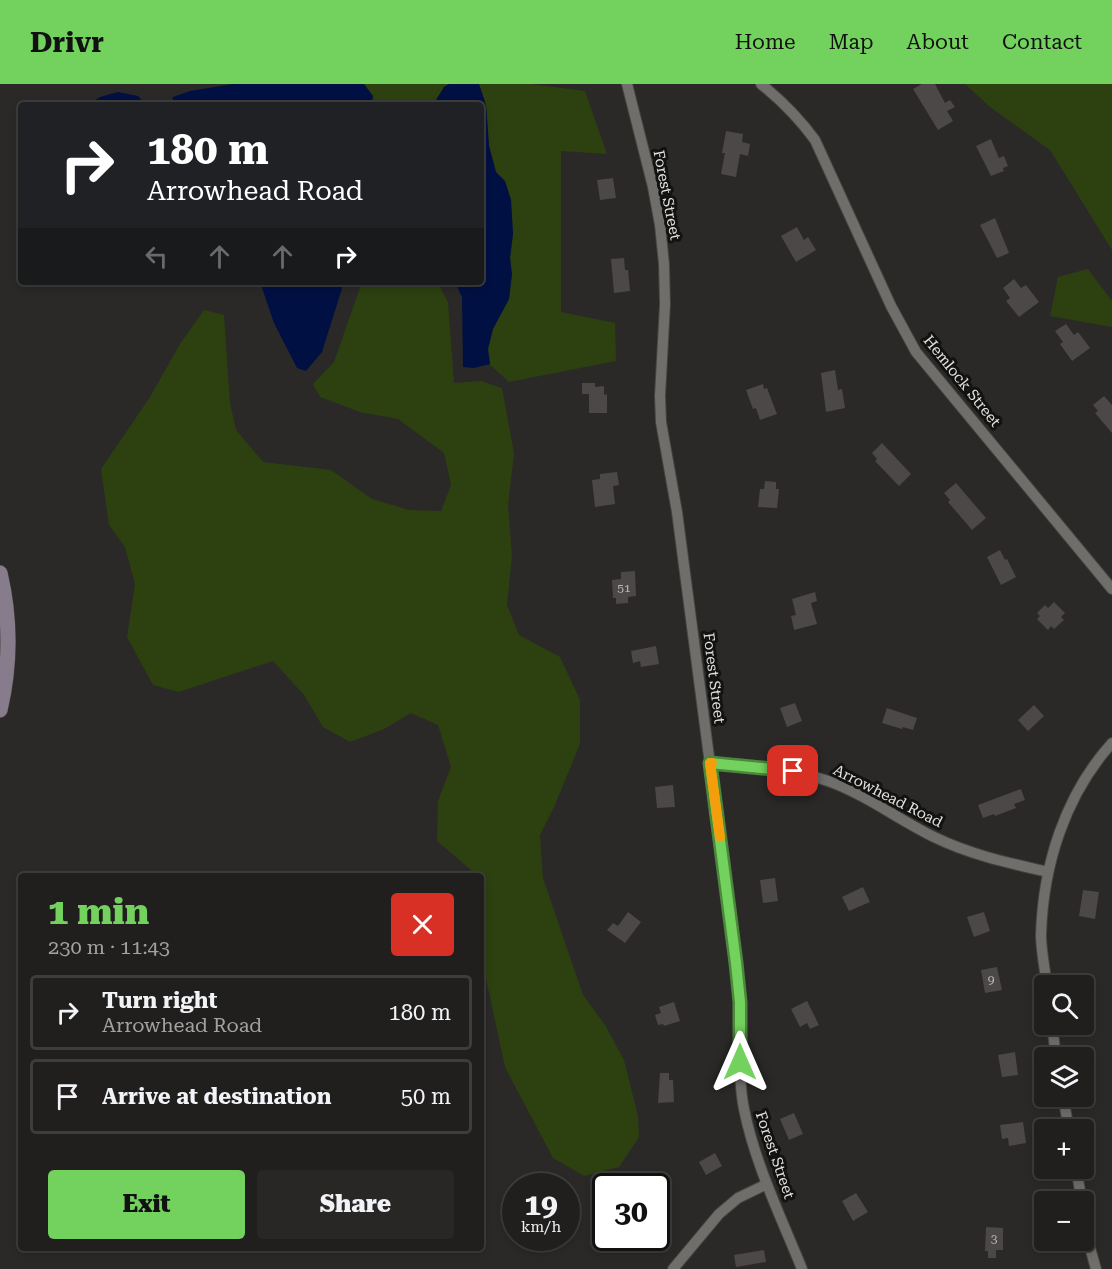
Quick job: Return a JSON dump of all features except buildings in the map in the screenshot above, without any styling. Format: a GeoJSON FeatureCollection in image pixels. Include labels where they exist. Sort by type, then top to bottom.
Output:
{"type":"FeatureCollection","features":[{"type":"Feature","properties":{"kind":"street","name":"Forest Street"},"geometry":{"type":"LineString","coordinates":[[627,84],[660,225],[665,304],[660,386],[661,422],[677,512],[736,963],[740,1002],[740,1081],[743,1107],[749,1134],[767,1184],[802,1269]]}},
{"type":"Feature","properties":{"kind":"street","name":"Hemlock Street"},"geometry":{"type":"LineString","coordinates":[[761,84],[781,99],[799,118],[814,140],[891,306],[916,352],[1112,589]]}},
{"type":"Feature","properties":{"kind":"street"},"geometry":{"type":"LineString","coordinates":[[0,573],[10,642],[8,668],[0,710]]}},
{"type":"Feature","properties":{"kind":"street"},"geometry":{"type":"LineString","coordinates":[[1046,975],[1041,936],[1048,872],[1057,837],[1077,791],[1090,770],[1112,743]]}},
{"type":"Feature","properties":{"kind":"street","name":"Arrowhead Road"},"geometry":{"type":"LineString","coordinates":[[710,763],[779,769],[806,774],[847,789],[935,837],[970,852],[995,861],[1048,872]]}},
{"type":"Feature","properties":{"kind":"street"},"geometry":{"type":"LineString","coordinates":[[673,1269],[718,1214],[738,1198],[767,1184]]}},
{"type":"Feature","properties":{"kind":"street"},"geometry":{"type":"LineString","coordinates":[[1091,1251],[1096,1269]]}},
{"type":"Feature","properties":{"kind":"green space"},"geometry":{"type":"Polygon","coordinates":[[[364,84],[449,84],[444,87],[435,102],[375,102],[364,84]]]}},
{"type":"Feature","properties":{"kind":"green space"},"geometry":{"type":"Polygon","coordinates":[[[479,84],[531,84],[585,91],[607,154],[561,151],[561,312],[615,323],[616,361],[509,382],[490,365],[488,349],[493,329],[509,299],[513,234],[511,200],[505,181],[496,172],[489,146],[486,105],[479,84]]]}},
{"type":"Feature","properties":{"kind":"green space"},"geometry":{"type":"Polygon","coordinates":[[[965,84],[1112,84],[1112,250],[1050,150],[990,107],[965,84]]]}},
{"type":"Feature","properties":{"kind":"green space"},"geometry":{"type":"Polygon","coordinates":[[[1088,269],[1112,301],[1112,327],[1050,316],[1058,277],[1088,269]]]}},
{"type":"Feature","properties":{"kind":"green space"},"geometry":{"type":"Polygon","coordinates":[[[361,285],[439,285],[448,302],[454,383],[481,381],[502,388],[514,453],[508,506],[512,556],[507,605],[519,635],[560,657],[580,700],[580,744],[540,835],[543,878],[583,995],[605,1025],[624,1060],[638,1116],[639,1137],[619,1167],[584,1176],[553,1158],[505,1067],[484,969],[484,873],[472,873],[471,870],[437,841],[438,801],[451,767],[438,725],[411,713],[384,729],[350,742],[323,727],[304,695],[273,661],[179,692],[153,685],[127,637],[135,584],[125,547],[109,525],[101,469],[150,397],[180,344],[204,310],[224,315],[230,403],[236,430],[263,462],[331,470],[372,499],[409,510],[441,511],[451,485],[444,453],[398,419],[360,412],[320,397],[313,384],[334,362],[361,285]]]}},
{"type":"Feature","properties":{"kind":"shaded area"},"geometry":{"type":"Polygon","coordinates":[[[233,84],[364,84],[373,96],[371,102],[172,102],[173,97],[190,91],[233,84]]]}},
{"type":"Feature","properties":{"kind":"shaded area"},"geometry":{"type":"Polygon","coordinates":[[[449,84],[479,84],[486,105],[489,146],[496,172],[505,181],[511,200],[513,234],[509,299],[493,329],[488,349],[490,364],[474,368],[463,367],[462,297],[456,285],[484,285],[484,102],[435,102],[444,87],[449,84]]]}},
{"type":"Feature","properties":{"kind":"shaded area"},"geometry":{"type":"Polygon","coordinates":[[[118,92],[138,96],[143,102],[92,102],[100,97],[118,92]]]}},
{"type":"Feature","properties":{"kind":"shaded area"},"geometry":{"type":"Polygon","coordinates":[[[261,285],[343,285],[322,352],[306,371],[297,368],[274,323],[261,285]]]}},
{"type":"Feature","properties":{"kind":"slow traffic"},"geometry":{"type":"LineString","coordinates":[[712,763],[710,763],[720,837]]}},
{"type":"Feature","properties":{"kind":"route"},"geometry":{"type":"LineString","coordinates":[[740,1062],[740,1002],[710,763],[793,771]]}}]}
